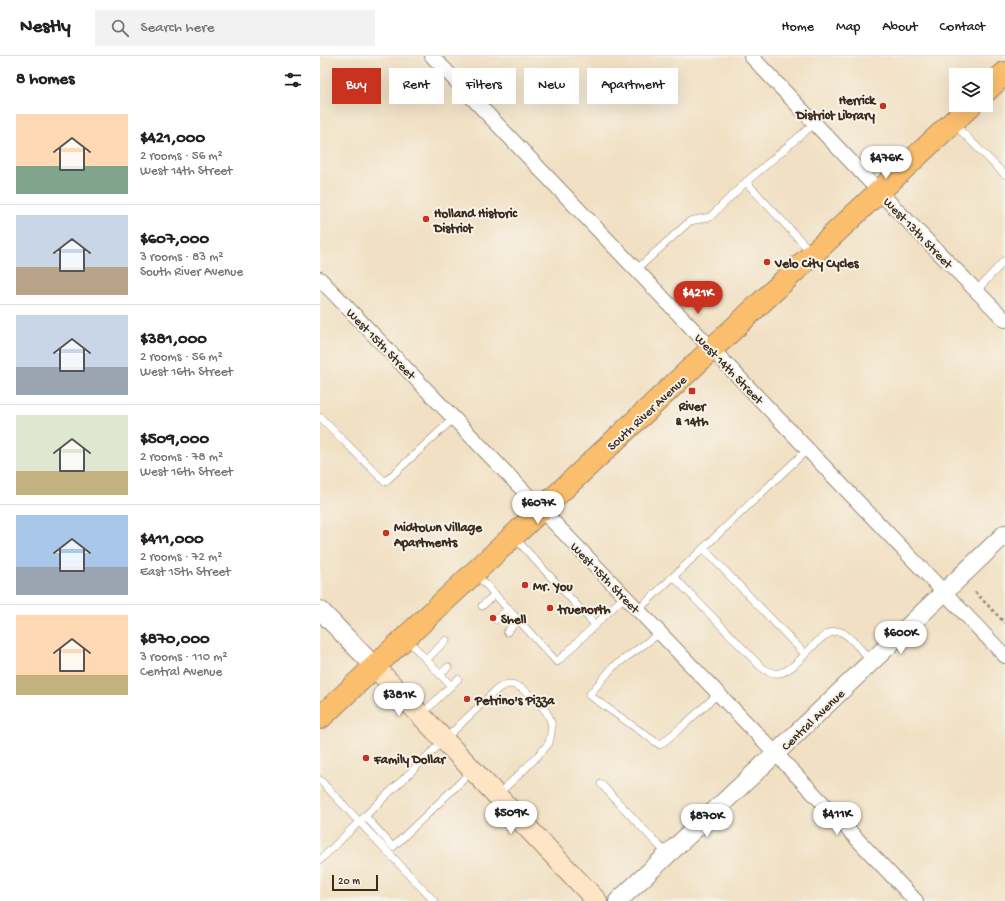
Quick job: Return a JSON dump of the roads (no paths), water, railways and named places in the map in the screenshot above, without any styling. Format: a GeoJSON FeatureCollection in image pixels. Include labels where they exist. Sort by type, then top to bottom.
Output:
{"type":"FeatureCollection","features":[{"type":"Feature","properties":{"kind":"main road"},"geometry":{"type":"LineString","coordinates":[[993,84],[1005,73]]}},
{"type":"Feature","properties":{"kind":"main road","name":"South River Avenue"},"geometry":{"type":"LineString","coordinates":[[320,718],[964,112]]}},
{"type":"Feature","properties":{"kind":"main road"},"geometry":{"type":"LineString","coordinates":[[374,666],[597,901]]}},
{"type":"Feature","properties":{"kind":"street","name":"West 14th Street"},"geometry":{"type":"LineString","coordinates":[[432,56],[1005,656]]}},
{"type":"Feature","properties":{"kind":"street","name":"West 13th Street"},"geometry":{"type":"LineString","coordinates":[[751,56],[880,192],[1005,320]]}},
{"type":"Feature","properties":{"kind":"street","name":"West 15th Street"},"geometry":{"type":"LineString","coordinates":[[320,278],[916,901]]}},
{"type":"Feature","properties":{"kind":"street","name":"Central Avenue"},"geometry":{"type":"LineString","coordinates":[[618,901],[945,593],[1005,534]]}},
{"type":"Feature","properties":{"kind":"street"},"geometry":{"type":"LineString","coordinates":[[320,610],[374,666]]}},
{"type":"Feature","properties":{"kind":"lane"},"geometry":{"type":"LineString","coordinates":[[636,270],[690,221],[710,217],[746,182],[815,123]]}},
{"type":"Feature","properties":{"kind":"lane"},"geometry":{"type":"LineString","coordinates":[[953,123],[1005,175]]}},
{"type":"Feature","properties":{"kind":"lane"},"geometry":{"type":"LineString","coordinates":[[746,182],[813,255]]}},
{"type":"Feature","properties":{"kind":"lane"},"geometry":{"type":"LineString","coordinates":[[976,291],[1005,260]]}},
{"type":"Feature","properties":{"kind":"lane"},"geometry":{"type":"LineString","coordinates":[[320,417],[384,482],[454,418]]}},
{"type":"Feature","properties":{"kind":"lane"},"geometry":{"type":"LineString","coordinates":[[638,610],[808,449]]}},
{"type":"Feature","properties":{"kind":"lane"},"geometry":{"type":"LineString","coordinates":[[514,537],[595,625]]}},
{"type":"Feature","properties":{"kind":"lane"},"geometry":{"type":"LineString","coordinates":[[703,548],[805,654]]}},
{"type":"Feature","properties":{"kind":"lane"},"geometry":{"type":"LineString","coordinates":[[475,573],[557,662],[625,596]]}},
{"type":"Feature","properties":{"kind":"lane"},"geometry":{"type":"LineString","coordinates":[[674,577],[762,667],[770,672],[777,674],[791,668],[827,635],[834,632],[841,632],[846,635],[872,662]]}},
{"type":"Feature","properties":{"kind":"lane"},"geometry":{"type":"LineString","coordinates":[[482,606],[494,594]]}},
{"type":"Feature","properties":{"kind":"lane"},"geometry":{"type":"LineString","coordinates":[[496,620],[508,608]]}},
{"type":"Feature","properties":{"kind":"lane"},"geometry":{"type":"LineString","coordinates":[[507,632],[518,620]]}},
{"type":"Feature","properties":{"kind":"lane"},"geometry":{"type":"LineString","coordinates":[[660,633],[613,667],[589,695],[660,745],[718,694]]}},
{"type":"Feature","properties":{"kind":"lane"},"geometry":{"type":"LineString","coordinates":[[405,637],[450,686]]}},
{"type":"Feature","properties":{"kind":"lane"},"geometry":{"type":"LineString","coordinates":[[426,660],[446,640]]}},
{"type":"Feature","properties":{"kind":"lane"},"geometry":{"type":"LineString","coordinates":[[440,675],[448,667]]}},
{"type":"Feature","properties":{"kind":"lane"},"geometry":{"type":"LineString","coordinates":[[420,715],[458,678]]}},
{"type":"Feature","properties":{"kind":"lane"},"geometry":{"type":"LineString","coordinates":[[320,860],[502,686],[511,684],[521,688],[547,713],[551,721],[552,733],[548,744],[496,796]]}},
{"type":"Feature","properties":{"kind":"lane"},"geometry":{"type":"LineString","coordinates":[[320,780],[393,847],[473,771]]}},
{"type":"Feature","properties":{"kind":"lane"},"geometry":{"type":"LineString","coordinates":[[602,784],[667,854]]}},
{"type":"Feature","properties":{"kind":"lane"},"geometry":{"type":"LineString","coordinates":[[362,819],[434,901]]}},
{"type":"Feature","properties":{"kind":"place","name":"Herrick District Library"},"geometry":{"type":"Point","coordinates":[883,106]}},
{"type":"Feature","properties":{"kind":"place","name":"Holland Historic District"},"geometry":{"type":"Point","coordinates":[426,219]}},
{"type":"Feature","properties":{"kind":"place","name":"Velo City Cycles"},"geometry":{"type":"Point","coordinates":[767,262]}},
{"type":"Feature","properties":{"kind":"place","name":"River & 14th"},"geometry":{"type":"Point","coordinates":[692,391]}},
{"type":"Feature","properties":{"kind":"place","name":"Midtown Village Apartments"},"geometry":{"type":"Point","coordinates":[386,533]}},
{"type":"Feature","properties":{"kind":"place","name":"Mr. You"},"geometry":{"type":"Point","coordinates":[525,585]}},
{"type":"Feature","properties":{"kind":"place","name":"truenorth"},"geometry":{"type":"Point","coordinates":[550,608]}},
{"type":"Feature","properties":{"kind":"place","name":"Shell"},"geometry":{"type":"Point","coordinates":[493,618]}},
{"type":"Feature","properties":{"kind":"place","name":"Petrino's Pizza"},"geometry":{"type":"Point","coordinates":[467,699]}},
{"type":"Feature","properties":{"kind":"place","name":"Family Dollar"},"geometry":{"type":"Point","coordinates":[366,758]}}]}
